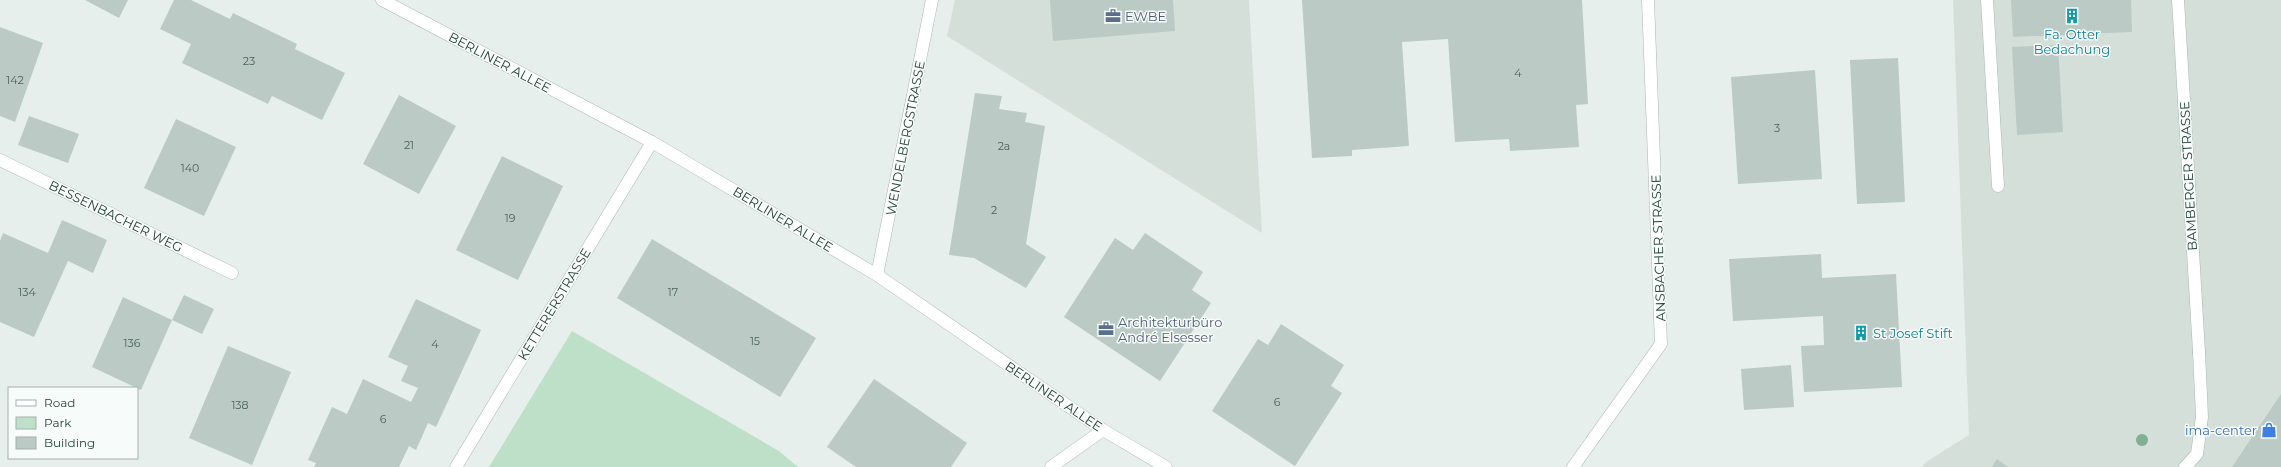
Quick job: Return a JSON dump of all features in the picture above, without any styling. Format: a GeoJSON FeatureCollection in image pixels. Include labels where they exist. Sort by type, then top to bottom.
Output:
{"type":"FeatureCollection","features":[{"type":"Feature","properties":{"kind":"street","name":"BERLINER ALLEE"},"geometry":{"type":"LineString","coordinates":[[382,0],[652,142],[877,275],[1104,430],[1166,467]]}},
{"type":"Feature","properties":{"kind":"street","name":"WENDELBERGSTRASSE"},"geometry":{"type":"LineString","coordinates":[[877,275],[932,0]]}},
{"type":"Feature","properties":{"kind":"street","name":"ANSBACHER STRASSE"},"geometry":{"type":"LineString","coordinates":[[1573,467],[1661,344],[1648,0]]}},
{"type":"Feature","properties":{"kind":"street"},"geometry":{"type":"LineString","coordinates":[[1987,0],[1998,186]]}},
{"type":"Feature","properties":{"kind":"street","name":"BAMBERGER STRASSE"},"geometry":{"type":"LineString","coordinates":[[2178,0],[2202,417],[2197,454],[2185,467]]}},
{"type":"Feature","properties":{"kind":"street","name":"KETTERERSTRASSE"},"geometry":{"type":"LineString","coordinates":[[456,467],[652,142]]}},
{"type":"Feature","properties":{"kind":"street","name":"BESSENBACHER WEG"},"geometry":{"type":"LineString","coordinates":[[0,160],[232,272]]}},
{"type":"Feature","properties":{"kind":"street"},"geometry":{"type":"LineString","coordinates":[[1051,467],[1104,430]]}},
{"type":"Feature","properties":{"kind":"shaded area"},"geometry":{"type":"Polygon","coordinates":[[[955,0],[1249,0],[1262,233],[947,36],[955,0]]]}},
{"type":"Feature","properties":{"kind":"shaded area"},"geometry":{"type":"Polygon","coordinates":[[[1953,0],[2281,0],[2281,467],[1922,467],[1926,462],[1969,435],[1953,0]]]}},
{"type":"Feature","properties":{"kind":"green space"},"geometry":{"type":"Polygon","coordinates":[[[572,331],[779,451],[798,467],[489,467],[572,331]]]}},
{"type":"Feature","properties":{"kind":"building"},"geometry":{"type":"Polygon","coordinates":[[[85,0],[128,0],[119,18],[85,0]]]}},
{"type":"Feature","properties":{"kind":"building"},"geometry":{"type":"Polygon","coordinates":[[[174,0],[191,0],[230,19],[233,13],[297,44],[295,49],[345,73],[322,120],[272,96],[268,104],[182,63],[191,44],[160,29],[174,0]]]}},
{"type":"Feature","properties":{"kind":"building","name":"EWBE"},"geometry":{"type":"Polygon","coordinates":[[[1050,0],[1173,0],[1175,31],[1053,41],[1050,0]]]}},
{"type":"Feature","properties":{"kind":"building"},"geometry":{"type":"Polygon","coordinates":[[[1302,0],[1582,0],[1588,104],[1576,105],[1579,147],[1510,151],[1509,139],[1455,142],[1448,39],[1402,42],[1409,146],[1352,150],[1352,156],[1312,158],[1302,0]]]}},
{"type":"Feature","properties":{"kind":"building","name":"Fa. Otter Bedachung"},"geometry":{"type":"Polygon","coordinates":[[[2011,0],[2131,0],[2132,32],[2013,37],[2011,0]]]}},
{"type":"Feature","properties":{"kind":"building"},"geometry":{"type":"Polygon","coordinates":[[[0,27],[43,43],[15,122],[0,116],[0,27]]]}},
{"type":"Feature","properties":{"kind":"building"},"geometry":{"type":"Polygon","coordinates":[[[2058,45],[2063,132],[2017,135],[2012,47],[2058,45]]]}},
{"type":"Feature","properties":{"kind":"building"},"geometry":{"type":"Polygon","coordinates":[[[1898,58],[1905,202],[1857,204],[1850,60],[1898,58]]]}},
{"type":"Feature","properties":{"kind":"building"},"geometry":{"type":"Polygon","coordinates":[[[1815,70],[1822,179],[1738,184],[1731,77],[1815,70]]]}},
{"type":"Feature","properties":{"kind":"building"},"geometry":{"type":"Polygon","coordinates":[[[975,93],[1002,96],[999,109],[1027,113],[1025,122],[1045,126],[1026,244],[1046,257],[1026,288],[974,258],[949,255],[975,93]]]}},
{"type":"Feature","properties":{"kind":"building"},"geometry":{"type":"Polygon","coordinates":[[[399,95],[456,126],[419,194],[363,164],[399,95]]]}},
{"type":"Feature","properties":{"kind":"building"},"geometry":{"type":"Polygon","coordinates":[[[29,116],[79,134],[68,163],[18,145],[29,116]]]}},
{"type":"Feature","properties":{"kind":"building"},"geometry":{"type":"Polygon","coordinates":[[[176,119],[236,147],[204,216],[144,188],[176,119]]]}},
{"type":"Feature","properties":{"kind":"building"},"geometry":{"type":"Polygon","coordinates":[[[502,156],[563,186],[518,280],[456,250],[502,156]]]}},
{"type":"Feature","properties":{"kind":"building"},"geometry":{"type":"Polygon","coordinates":[[[62,220],[107,240],[93,273],[68,261],[34,337],[0,322],[0,241],[3,233],[48,253],[62,220]]]}},
{"type":"Feature","properties":{"kind":"building"},"geometry":{"type":"Polygon","coordinates":[[[1145,233],[1203,272],[1192,290],[1211,303],[1160,381],[1064,317],[1115,238],[1133,250],[1145,233]]]}},
{"type":"Feature","properties":{"kind":"building"},"geometry":{"type":"Polygon","coordinates":[[[652,239],[816,338],[780,397],[617,298],[652,239]]]}},
{"type":"Feature","properties":{"kind":"building","name":"St Josef Stift"},"geometry":{"type":"Polygon","coordinates":[[[1821,254],[1822,278],[1896,274],[1902,387],[1804,392],[1801,346],[1824,345],[1823,316],[1733,321],[1729,259],[1821,254]]]}},
{"type":"Feature","properties":{"kind":"building"},"geometry":{"type":"Polygon","coordinates":[[[184,295],[214,309],[202,334],[172,320],[184,295]]]}},
{"type":"Feature","properties":{"kind":"building"},"geometry":{"type":"Polygon","coordinates":[[[123,297],[172,320],[141,390],[138,387],[135,387],[92,367],[123,297]]]}},
{"type":"Feature","properties":{"kind":"building"},"geometry":{"type":"Polygon","coordinates":[[[416,299],[481,330],[436,427],[428,423],[416,450],[409,446],[399,467],[314,467],[316,463],[308,460],[332,407],[347,414],[363,379],[411,402],[418,388],[401,381],[408,366],[388,357],[416,299]]]}},
{"type":"Feature","properties":{"kind":"building"},"geometry":{"type":"Polygon","coordinates":[[[1281,324],[1344,365],[1331,386],[1342,393],[1295,466],[1212,411],[1258,339],[1268,345],[1281,324]]]}},
{"type":"Feature","properties":{"kind":"building"},"geometry":{"type":"Polygon","coordinates":[[[228,346],[291,372],[252,465],[189,438],[228,346]]]}},
{"type":"Feature","properties":{"kind":"building"},"geometry":{"type":"Polygon","coordinates":[[[1791,365],[1794,407],[1744,410],[1741,369],[1791,365]]]}},
{"type":"Feature","properties":{"kind":"building"},"geometry":{"type":"Polygon","coordinates":[[[874,379],[967,443],[951,467],[856,467],[827,447],[874,379]]]}},
{"type":"Feature","properties":{"kind":"building","name":"ima-center"},"geometry":{"type":"Polygon","coordinates":[[[2281,394],[2281,467],[2232,467],[2281,394]]]}},
{"type":"Feature","properties":{"kind":"building"},"geometry":{"type":"Polygon","coordinates":[[[1997,459],[2008,467],[1992,467],[1997,459]]]}},
{"type":"Feature","properties":{"kind":"place","name":"EWBE"},"geometry":{"type":"Point","coordinates":[1113,16]}},
{"type":"Feature","properties":{"kind":"place","name":"Fa. Otter Bedachung"},"geometry":{"type":"Point","coordinates":[2072,16]}},
{"type":"Feature","properties":{"kind":"place","name":"Architekturbüro André Elsesser"},"geometry":{"type":"Point","coordinates":[1106,329]}},
{"type":"Feature","properties":{"kind":"place","name":"St Josef Stift"},"geometry":{"type":"Point","coordinates":[1861,333]}},
{"type":"Feature","properties":{"kind":"place","name":"ima-center"},"geometry":{"type":"Point","coordinates":[2269,430]}}]}
